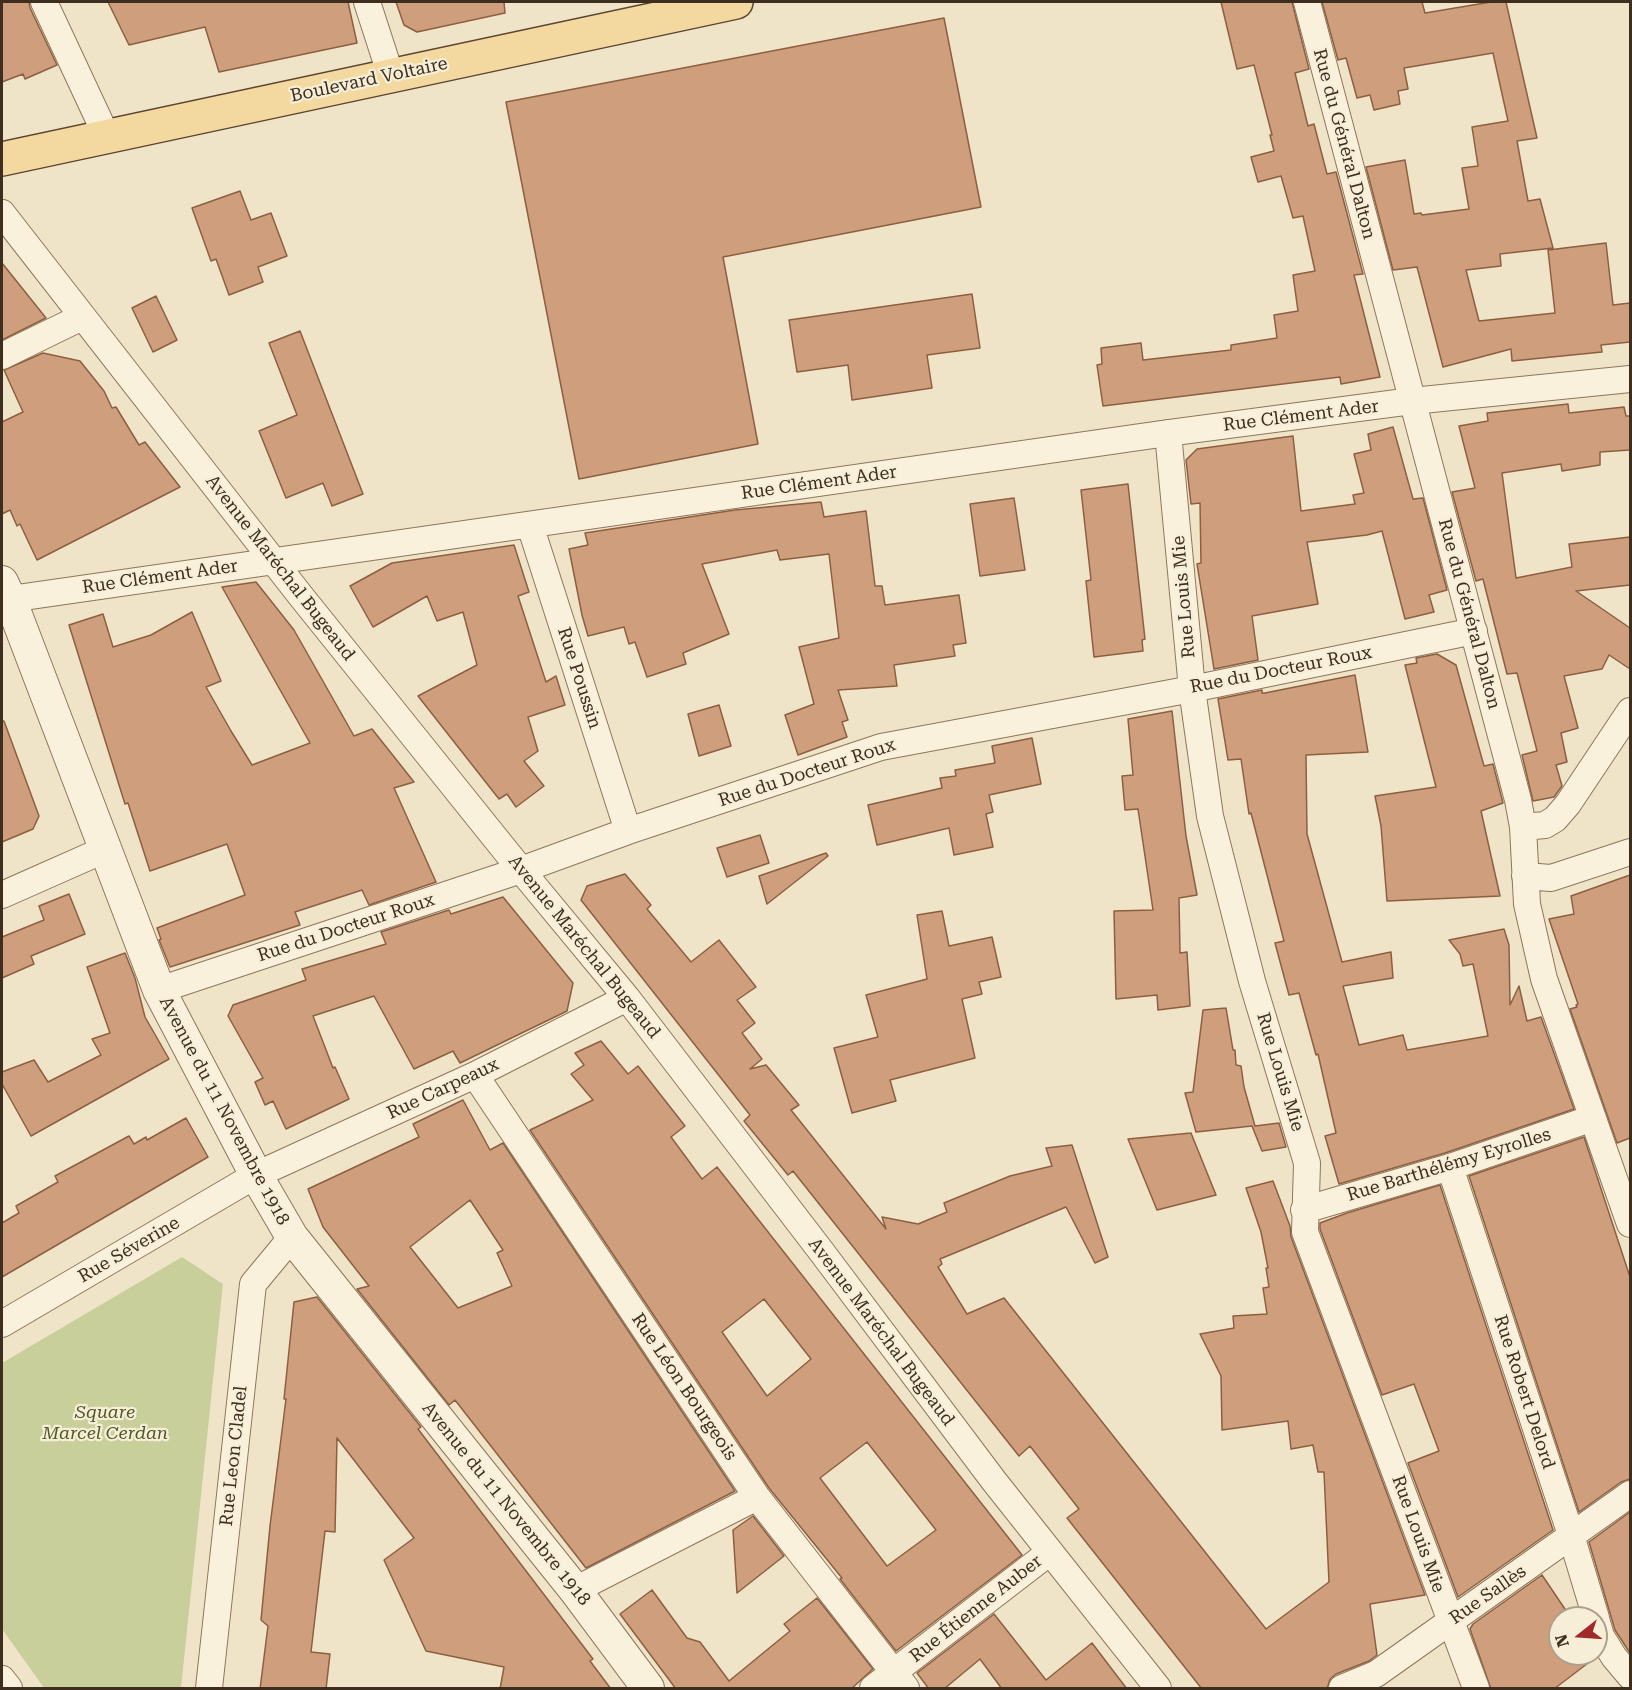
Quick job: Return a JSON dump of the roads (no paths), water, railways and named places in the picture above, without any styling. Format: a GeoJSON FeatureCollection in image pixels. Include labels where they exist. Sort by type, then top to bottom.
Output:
{"type":"FeatureCollection","features":[{"type":"Feature","properties":{"kind":"main road","name":"Boulevard Voltaire"},"geometry":{"type":"LineString","coordinates":[[2,159],[391,76],[696,6],[736,2]]}},
{"type":"Feature","properties":{"kind":"street"},"geometry":{"type":"LineString","coordinates":[[44,2],[107,137]]}},
{"type":"Feature","properties":{"kind":"street"},"geometry":{"type":"LineString","coordinates":[[367,2],[391,76]]}},
{"type":"Feature","properties":{"kind":"street","name":"Rue du Général Dalton"},"geometry":{"type":"LineString","coordinates":[[1306,2],[1518,800],[1523,827],[1527,904],[1544,979],[1630,1224]]}},
{"type":"Feature","properties":{"kind":"street","name":"Avenue Maréchal Bugeaud"},"geometry":{"type":"LineString","coordinates":[[2,213],[273,561],[627,998],[994,1481],[1158,1689]]}},
{"type":"Feature","properties":{"kind":"street"},"geometry":{"type":"LineString","coordinates":[[2,356],[82,317]]}},
{"type":"Feature","properties":{"kind":"street","name":"Rue Clément Ader"},"geometry":{"type":"LineString","coordinates":[[6,590],[273,561],[1168,433],[1412,401],[1630,379]]}},
{"type":"Feature","properties":{"kind":"street","name":"Rue Louis Mie"},"geometry":{"type":"LineString","coordinates":[[1168,433],[1192,689],[1210,816],[1252,981],[1307,1163],[1305,1232],[1476,1689]]}},
{"type":"Feature","properties":{"kind":"street","name":"Rue Poussin"},"geometry":{"type":"LineString","coordinates":[[530,525],[628,831]]}},
{"type":"Feature","properties":{"kind":"street","name":"Avenue du 11 Novembre 1918"},"geometry":{"type":"LineString","coordinates":[[6,590],[159,990],[255,1175],[292,1237],[575,1590],[648,1689]]}},
{"type":"Feature","properties":{"kind":"street","name":"Rue du Docteur Roux"},"geometry":{"type":"LineString","coordinates":[[159,990],[881,747],[1192,689],[1474,631]]}},
{"type":"Feature","properties":{"kind":"street"},"geometry":{"type":"LineString","coordinates":[[1523,827],[1545,825],[1555,819],[1568,804],[1630,711]]}},
{"type":"Feature","properties":{"kind":"street"},"geometry":{"type":"LineString","coordinates":[[2,895],[106,849]]}},
{"type":"Feature","properties":{"kind":"street"},"geometry":{"type":"LineString","coordinates":[[1525,876],[1551,878],[1630,852]]}},
{"type":"Feature","properties":{"kind":"street","name":"Rue Carpeaux"},"geometry":{"type":"LineString","coordinates":[[255,1175],[475,1075],[627,998]]}},
{"type":"Feature","properties":{"kind":"street","name":"Rue Léon Bourgeois"},"geometry":{"type":"LineString","coordinates":[[475,1075],[757,1497],[900,1681]]}},
{"type":"Feature","properties":{"kind":"street","name":"Rue Barthélémy Eyrolles"},"geometry":{"type":"LineString","coordinates":[[1304,1210],[1450,1167],[1593,1118]]}},
{"type":"Feature","properties":{"kind":"street","name":"Rue Robert Delord"},"geometry":{"type":"LineString","coordinates":[[1450,1167],[1592,1606]]}},
{"type":"Feature","properties":{"kind":"street","name":"Rue Séverine"},"geometry":{"type":"LineString","coordinates":[[2,1324],[255,1175]]}},
{"type":"Feature","properties":{"kind":"street","name":"Rue Leon Cladel"},"geometry":{"type":"LineString","coordinates":[[209,1689],[253,1284],[292,1237]]}},
{"type":"Feature","properties":{"kind":"street","name":"Rue Sallès"},"geometry":{"type":"LineString","coordinates":[[1342,1689],[1376,1674],[1630,1494]]}},
{"type":"Feature","properties":{"kind":"street"},"geometry":{"type":"LineString","coordinates":[[575,1590],[757,1497]]}},
{"type":"Feature","properties":{"kind":"street","name":"Rue Étienne Auber"},"geometry":{"type":"LineString","coordinates":[[873,1689],[900,1681],[1050,1552]]}},
{"type":"Feature","properties":{"kind":"street","name":"Rue Robert Delord"},"geometry":{"type":"LineString","coordinates":[[1608,1647],[1630,1676]]}},
{"type":"Feature","properties":{"kind":"street"},"geometry":{"type":"LineString","coordinates":[[2,1678],[9,1689]]}},
{"type":"Feature","properties":{"kind":"park label","name":"Square Marcel Cerdan"},"geometry":{"type":"Point","coordinates":[105,1423]}}]}
